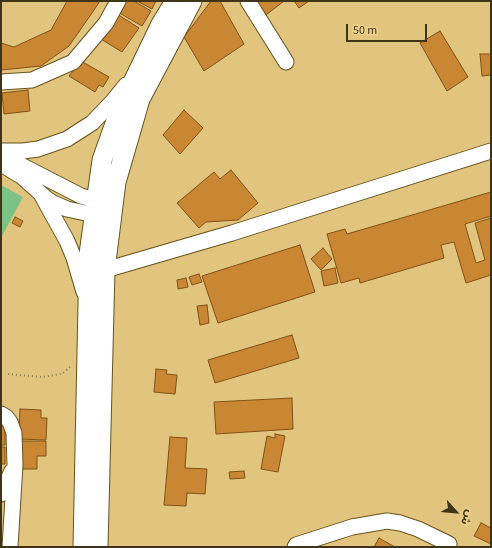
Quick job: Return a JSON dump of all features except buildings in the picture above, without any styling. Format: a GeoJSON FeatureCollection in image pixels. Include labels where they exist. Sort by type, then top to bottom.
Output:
{"type":"FeatureCollection","features":[{"type":"Feature","properties":{"kind":"main road"},"geometry":{"type":"LineString","coordinates":[[98,547],[105,270],[102,160],[121,107],[160,26],[175,1]]}},
{"type":"Feature","properties":{"kind":"main road"},"geometry":{"type":"LineString","coordinates":[[83,547],[89,254],[104,210],[116,182],[140,99],[192,1]]}},
{"type":"Feature","properties":{"kind":"street"},"geometry":{"type":"LineString","coordinates":[[1,82],[32,80],[72,62],[106,23],[118,1]]}},
{"type":"Feature","properties":{"kind":"street"},"geometry":{"type":"LineString","coordinates":[[248,1],[286,62]]}},
{"type":"Feature","properties":{"kind":"street"},"geometry":{"type":"LineString","coordinates":[[1,151],[24,151],[38,149],[67,139],[80,132],[103,113],[139,69]]}},
{"type":"Feature","properties":{"kind":"street"},"geometry":{"type":"LineString","coordinates":[[105,270],[232,233],[491,151]]}},
{"type":"Feature","properties":{"kind":"street"},"geometry":{"type":"LineString","coordinates":[[1,155],[86,198],[104,210]]}},
{"type":"Feature","properties":{"kind":"street"},"geometry":{"type":"LineString","coordinates":[[1,164],[21,176],[47,199],[60,207],[104,210]]}},
{"type":"Feature","properties":{"kind":"street"},"geometry":{"type":"LineString","coordinates":[[41,194],[48,185],[55,182]]}},
{"type":"Feature","properties":{"kind":"street"},"geometry":{"type":"LineString","coordinates":[[41,194],[67,241],[74,258],[84,290],[87,322]]}},
{"type":"Feature","properties":{"kind":"street"},"geometry":{"type":"LineString","coordinates":[[1,414],[6,417],[12,427],[15,465],[10,547]]}},
{"type":"Feature","properties":{"kind":"street"},"geometry":{"type":"LineString","coordinates":[[1,494],[15,465]]}},
{"type":"Feature","properties":{"kind":"street"},"geometry":{"type":"LineString","coordinates":[[295,547],[296,545],[352,527],[387,521],[400,523],[418,529],[449,544]]}},
{"type":"Feature","properties":{"kind":"path"},"geometry":{"type":"LineString","coordinates":[[8,374],[42,377],[62,374],[86,355]]}},
{"type":"Feature","properties":{"kind":"green space"},"geometry":{"type":"Polygon","coordinates":[[[1,185],[23,197],[1,238],[1,185]]]}}]}
